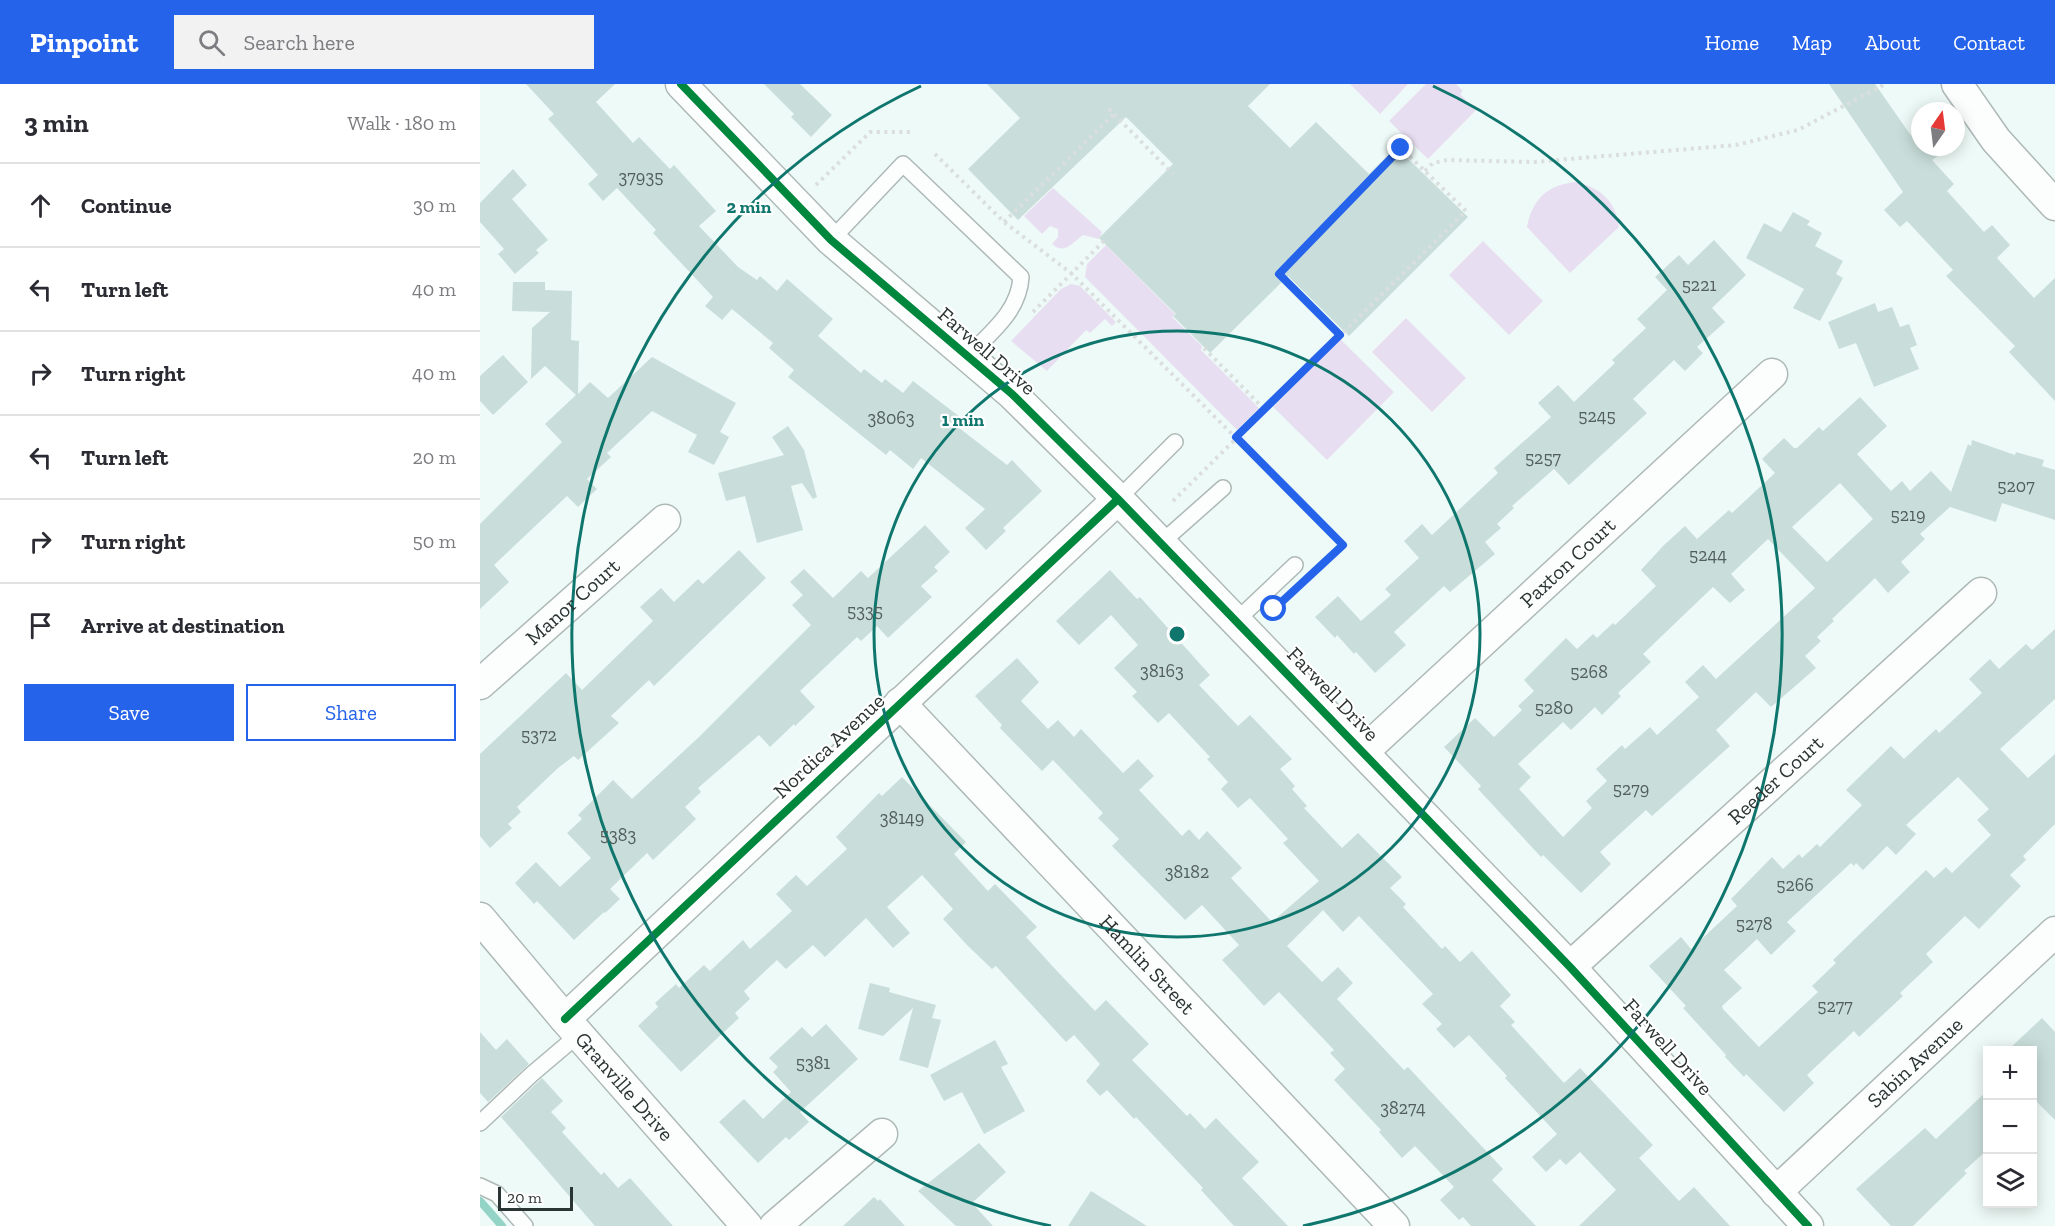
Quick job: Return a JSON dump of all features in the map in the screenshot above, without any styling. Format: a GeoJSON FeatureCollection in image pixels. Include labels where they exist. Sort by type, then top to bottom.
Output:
{"type":"FeatureCollection","features":[{"type":"Feature","properties":{"kind":"street","name":"Farwell Drive"},"geometry":{"type":"LineString","coordinates":[[683,84],[831,240],[1012,394],[1118,499],[1570,967],[1808,1226]]}},
{"type":"Feature","properties":{"kind":"street"},"geometry":{"type":"LineString","coordinates":[[1958,84],[1996,140],[2055,205]]}},
{"type":"Feature","properties":{"kind":"street","name":"Paxton Court"},"geometry":{"type":"LineString","coordinates":[[1363,752],[1772,374]]}},
{"type":"Feature","properties":{"kind":"street","name":"Nordica Avenue"},"geometry":{"type":"LineString","coordinates":[[571,1027],[900,703],[1118,499]]}},
{"type":"Feature","properties":{"kind":"street","name":"Manor Court"},"geometry":{"type":"LineString","coordinates":[[480,684],[666,520]]}},
{"type":"Feature","properties":{"kind":"street","name":"Reeder Court"},"geometry":{"type":"LineString","coordinates":[[1570,967],[1981,593]]}},
{"type":"Feature","properties":{"kind":"street","name":"Hamlin Street"},"geometry":{"type":"LineString","coordinates":[[900,703],[1394,1226]]}},
{"type":"Feature","properties":{"kind":"street","name":"Granville Drive"},"geometry":{"type":"LineString","coordinates":[[480,918],[571,1027],[747,1226]]}},
{"type":"Feature","properties":{"kind":"street","name":"Sabin Avenue"},"geometry":{"type":"LineString","coordinates":[[1776,1192],[2055,932]]}},
{"type":"Feature","properties":{"kind":"street"},"geometry":{"type":"LineString","coordinates":[[775,1226],[882,1134]]}},
{"type":"Feature","properties":{"kind":"lane"},"geometry":{"type":"LineString","coordinates":[[831,240],[903,164],[1021,277],[1020,294],[1014,308],[967,357]]}},
{"type":"Feature","properties":{"kind":"lane"},"geometry":{"type":"LineString","coordinates":[[1118,499],[1175,442]]}},
{"type":"Feature","properties":{"kind":"lane"},"geometry":{"type":"LineString","coordinates":[[1161,543],[1223,488]]}},
{"type":"Feature","properties":{"kind":"lane"},"geometry":{"type":"LineString","coordinates":[[1237,620],[1295,565]]}},
{"type":"Feature","properties":{"kind":"lane"},"geometry":{"type":"LineString","coordinates":[[480,1123],[531,1074],[571,1027]]}},
{"type":"Feature","properties":{"kind":"lane"},"geometry":{"type":"LineString","coordinates":[[480,1186],[497,1194],[525,1226]]}},
{"type":"Feature","properties":{"kind":"path"},"geometry":{"type":"LineString","coordinates":[[1425,171],[1433,163],[1447,160],[1534,162],[1736,145],[1798,130],[1885,84]]}},
{"type":"Feature","properties":{"kind":"path"},"geometry":{"type":"LineString","coordinates":[[1110,109],[1173,174]]}},
{"type":"Feature","properties":{"kind":"path"},"geometry":{"type":"LineString","coordinates":[[1004,222],[1114,114]]}},
{"type":"Feature","properties":{"kind":"path"},"geometry":{"type":"LineString","coordinates":[[816,184],[870,132],[914,132]]}},
{"type":"Feature","properties":{"kind":"path"},"geometry":{"type":"LineString","coordinates":[[1173,501],[1466,211],[1401,148],[1279,274],[1340,335]]}},
{"type":"Feature","properties":{"kind":"path"},"geometry":{"type":"LineString","coordinates":[[935,154],[1004,222],[1071,273],[1343,545],[1309,577]]}},
{"type":"Feature","properties":{"kind":"path"},"geometry":{"type":"LineString","coordinates":[[1030,315],[1105,240]]}},
{"type":"Feature","properties":{"kind":"path"},"geometry":{"type":"LineString","coordinates":[[1204,348],[1264,409]]}},
{"type":"Feature","properties":{"kind":"shaded area"},"geometry":{"type":"Polygon","coordinates":[[[1350,84],[1408,84],[1380,114],[1350,84]]]}},
{"type":"Feature","properties":{"kind":"shaded area"},"geometry":{"type":"Polygon","coordinates":[[[1426,84],[1456,84],[1463,91],[1460,94],[1476,110],[1428,159],[1389,121],[1426,84]]]}},
{"type":"Feature","properties":{"kind":"shaded area"},"geometry":{"type":"Polygon","coordinates":[[[1575,182],[1592,187],[1605,197],[1614,210],[1619,227],[1570,273],[1527,227],[1529,217],[1542,196],[1556,186],[1575,182]]]}},
{"type":"Feature","properties":{"kind":"shaded area"},"geometry":{"type":"Polygon","coordinates":[[[1053,188],[1102,232],[1099,239],[1083,235],[1068,247],[1057,247],[1052,244],[1058,237],[1058,229],[1050,226],[1042,234],[1024,216],[1053,188]]]}},
{"type":"Feature","properties":{"kind":"shaded area"},"geometry":{"type":"Polygon","coordinates":[[[1483,241],[1543,301],[1509,335],[1449,275],[1483,241]]]}},
{"type":"Feature","properties":{"kind":"shaded area"},"geometry":{"type":"Polygon","coordinates":[[[1106,245],[1175,314],[1172,317],[1202,346],[1201,350],[1259,408],[1237,430],[1085,277],[1087,264],[1106,245]]]}},
{"type":"Feature","properties":{"kind":"shaded area"},"geometry":{"type":"Polygon","coordinates":[[[1071,284],[1080,286],[1116,322],[1112,326],[1105,319],[1090,333],[1086,330],[1047,371],[1011,341],[1061,289],[1071,284]]]}},
{"type":"Feature","properties":{"kind":"shaded area"},"geometry":{"type":"Polygon","coordinates":[[[1406,318],[1466,378],[1432,412],[1372,352],[1406,318]]]}},
{"type":"Feature","properties":{"kind":"shaded area"},"geometry":{"type":"Polygon","coordinates":[[[1340,339],[1394,392],[1327,460],[1273,407],[1340,339]]]}},
{"type":"Feature","properties":{"kind":"building"},"geometry":{"type":"Polygon","coordinates":[[[526,84],[615,84],[596,102],[633,143],[639,137],[670,169],[674,165],[716,211],[699,226],[738,267],[757,280],[760,276],[777,291],[787,279],[833,319],[818,336],[861,373],[864,369],[882,383],[885,379],[903,393],[913,381],[960,417],[954,424],[1007,465],[1012,460],[1042,491],[1003,528],[1006,531],[986,550],[965,528],[985,509],[921,458],[913,469],[890,450],[886,455],[788,377],[794,370],[769,348],[773,343],[732,309],[722,320],[705,306],[713,297],[653,233],[656,230],[617,188],[603,201],[588,184],[598,175],[548,119],[554,114],[526,84]]]}},
{"type":"Feature","properties":{"kind":"building"},"geometry":{"type":"Polygon","coordinates":[[[764,84],[800,84],[832,115],[811,137],[791,117],[794,114],[764,84]]]}},
{"type":"Feature","properties":{"kind":"building"},"geometry":{"type":"Polygon","coordinates":[[[987,84],[1270,84],[1248,106],[1290,148],[1316,122],[1369,174],[1396,147],[1468,217],[1349,336],[1288,276],[1210,353],[1173,316],[1176,314],[1099,238],[1173,164],[1126,117],[1018,220],[968,169],[1020,118],[987,84]]]}},
{"type":"Feature","properties":{"kind":"building"},"geometry":{"type":"Polygon","coordinates":[[[1829,84],[1875,84],[1911,136],[1911,156],[1938,156],[1932,160],[1954,184],[1947,191],[1984,232],[1992,225],[2010,245],[1997,258],[2034,298],[2055,278],[2055,401],[2009,352],[2015,346],[1946,276],[1953,270],[1907,221],[1900,227],[1884,210],[1903,192],[1829,84]]]}},
{"type":"Feature","properties":{"kind":"building"},"geometry":{"type":"Polygon","coordinates":[[[513,169],[527,185],[512,199],[548,240],[536,250],[539,253],[515,274],[498,254],[504,249],[480,222],[480,203],[513,169]]]}},
{"type":"Feature","properties":{"kind":"building"},"geometry":{"type":"Polygon","coordinates":[[[1793,212],[1810,221],[1807,225],[1822,233],[1815,246],[1843,261],[1836,274],[1843,278],[1820,321],[1793,308],[1804,289],[1746,258],[1764,223],[1781,232],[1793,212]]]}},
{"type":"Feature","properties":{"kind":"building"},"geometry":{"type":"Polygon","coordinates":[[[1714,240],[1746,275],[1712,308],[1725,322],[1697,347],[1703,353],[1685,371],[1674,360],[1633,399],[1647,413],[1569,485],[1554,469],[1512,506],[1514,508],[1497,524],[1501,528],[1485,542],[1495,554],[1450,592],[1444,586],[1394,632],[1406,645],[1375,673],[1356,652],[1354,654],[1337,635],[1335,638],[1315,617],[1338,596],[1361,621],[1391,595],[1385,589],[1419,558],[1404,541],[1422,524],[1432,535],[1498,473],[1494,468],[1551,417],[1538,403],[1558,385],[1574,402],[1615,363],[1612,360],[1646,328],[1637,319],[1667,290],[1655,277],[1679,255],[1688,265],[1714,240]]]}},
{"type":"Feature","properties":{"kind":"building"},"geometry":{"type":"Polygon","coordinates":[[[513,282],[545,282],[545,290],[572,291],[571,340],[579,341],[578,394],[590,382],[608,398],[652,357],[736,403],[720,432],[729,437],[714,465],[688,452],[697,435],[652,411],[607,453],[611,457],[587,479],[597,489],[578,507],[567,496],[494,565],[509,582],[480,609],[480,524],[562,442],[545,424],[576,395],[545,366],[531,379],[532,328],[550,312],[512,311],[513,282]]]}},
{"type":"Feature","properties":{"kind":"building"},"geometry":{"type":"Polygon","coordinates":[[[1875,303],[1878,312],[1892,307],[1900,327],[1909,324],[1917,345],[1910,348],[1919,369],[1874,387],[1856,343],[1839,349],[1828,322],[1875,303]]]}},
{"type":"Feature","properties":{"kind":"building"},"geometry":{"type":"Polygon","coordinates":[[[503,355],[528,382],[493,415],[480,401],[480,376],[503,355]]]}},
{"type":"Feature","properties":{"kind":"building"},"geometry":{"type":"Polygon","coordinates":[[[1860,397],[1887,426],[1857,454],[1891,491],[1902,481],[1910,491],[1931,471],[1951,492],[1968,444],[1971,446],[1972,440],[2015,455],[2016,452],[2044,460],[2042,466],[2055,470],[2055,520],[2002,503],[1996,522],[1950,507],[1920,534],[1925,539],[1901,562],[1910,572],[1888,593],[1875,578],[1832,619],[1834,621],[1817,637],[1821,641],[1805,656],[1816,668],[1771,707],[1756,692],[1716,730],[1730,746],[1652,816],[1646,810],[1600,852],[1611,864],[1581,893],[1543,855],[1541,857],[1478,789],[1481,786],[1444,747],[1475,718],[1494,737],[1522,710],[1518,706],[1534,691],[1524,680],[1566,638],[1577,649],[1593,634],[1597,638],[1613,623],[1615,625],[1656,586],[1641,570],[1664,545],[1685,526],[1697,539],[1729,510],[1732,513],[1775,473],[1762,459],[1784,438],[1794,448],[1797,448],[1819,427],[1823,431],[1860,397]],[[1840,483],[1792,527],[1827,562],[1873,519],[1840,483]],[[1768,539],[1731,574],[1745,590],[1730,603],[1713,587],[1643,654],[1651,662],[1618,693],[1621,696],[1602,715],[1595,707],[1571,730],[1563,722],[1518,764],[1531,777],[1519,789],[1563,837],[1592,808],[1586,801],[1607,781],[1596,769],[1622,745],[1625,749],[1650,727],[1657,735],[1699,697],[1685,682],[1703,665],[1716,679],[1815,588],[1768,539]]]}},
{"type":"Feature","properties":{"kind":"building"},"geometry":{"type":"Polygon","coordinates":[[[788,426],[804,450],[817,497],[813,499],[802,483],[791,486],[803,530],[757,543],[745,496],[726,501],[718,473],[784,455],[772,437],[788,426]]]}},
{"type":"Feature","properties":{"kind":"building"},"geometry":{"type":"Polygon","coordinates":[[[925,525],[950,552],[934,567],[938,571],[921,586],[932,597],[888,638],[877,626],[861,641],[857,637],[800,691],[815,707],[795,726],[794,724],[770,747],[759,735],[698,788],[701,792],[685,807],[696,819],[653,860],[647,853],[610,889],[620,899],[574,940],[537,901],[534,904],[515,883],[536,862],[560,887],[591,858],[567,833],[582,819],[578,815],[613,780],[632,799],[699,737],[811,625],[792,605],[803,595],[790,582],[804,569],[833,598],[861,571],[868,578],[925,525]]]}},
{"type":"Feature","properties":{"kind":"building"},"geometry":{"type":"Polygon","coordinates":[[[739,550],[766,578],[654,686],[649,680],[611,716],[619,723],[578,760],[574,756],[558,768],[517,807],[521,812],[508,824],[512,828],[490,848],[480,836],[480,754],[566,673],[582,690],[653,621],[640,607],[661,588],[674,602],[698,579],[703,584],[739,550]]]}},
{"type":"Feature","properties":{"kind":"building"},"geometry":{"type":"Polygon","coordinates":[[[1110,570],[1137,599],[1140,597],[1210,675],[1199,685],[1238,726],[1250,715],[1292,759],[1280,769],[1295,786],[1292,789],[1307,806],[1304,808],[1342,848],[1358,833],[1402,877],[1390,888],[1406,904],[1403,907],[1442,949],[1445,946],[1460,962],[1472,951],[1511,995],[1500,1006],[1515,1022],[1511,1025],[1564,1083],[1580,1068],[1653,1145],[1639,1158],[1679,1201],[1694,1187],[1730,1226],[1579,1226],[1616,1190],[1580,1152],[1566,1165],[1560,1159],[1546,1172],[1532,1157],[1557,1134],[1469,1035],[1454,1048],[1436,1029],[1442,1024],[1422,1004],[1433,994],[1359,916],[1343,932],[1323,910],[1287,946],[1322,982],[1338,967],[1353,983],[1337,999],[1404,1070],[1408,1067],[1503,1169],[1492,1180],[1536,1226],[1471,1226],[1463,1217],[1459,1220],[1440,1200],[1454,1187],[1415,1146],[1402,1158],[1379,1132],[1381,1130],[1334,1080],[1345,1069],[1330,1053],[1334,1050],[1279,992],[1264,1006],[1222,960],[1239,945],[1202,905],[1185,920],[1112,846],[1119,839],[1098,818],[1103,813],[1053,760],[1042,771],[1000,728],[1002,725],[975,696],[1017,658],[1039,682],[1021,701],[1048,729],[1058,720],[1074,737],[1081,729],[1123,773],[1138,759],[1154,776],[1139,790],[1182,836],[1189,829],[1199,840],[1207,831],[1242,868],[1231,878],[1272,922],[1319,881],[1283,843],[1288,839],[1250,798],[1238,808],[1221,789],[1228,782],[1207,759],[1210,757],[1169,713],[1158,723],[1132,696],[1137,692],[1114,668],[1138,645],[1111,615],[1079,645],[1056,621],[1110,570]]]}},
{"type":"Feature","properties":{"kind":"building"},"geometry":{"type":"Polygon","coordinates":[[[2055,629],[2055,699],[2000,749],[2028,778],[2055,754],[2055,824],[2023,856],[2026,860],[2010,875],[2021,886],[1979,929],[1965,916],[1926,954],[1933,962],[1900,993],[1903,996],[1859,1037],[1854,1031],[1807,1075],[1814,1083],[1784,1112],[1746,1074],[1744,1077],[1725,1057],[1726,1055],[1683,1008],[1686,1006],[1649,966],[1681,937],[1691,949],[1737,906],[1731,899],[1772,857],[1783,869],[1799,854],[1802,858],[1817,844],[1820,847],[1862,805],[1846,790],[1891,746],[1904,759],[1936,729],[1939,733],[1982,693],[1969,679],[1990,659],[1999,669],[2026,644],[2032,650],[2055,629]],[[1958,777],[1906,825],[1916,834],[1896,855],[1887,846],[1863,870],[1856,863],[1854,866],[1851,863],[1787,922],[1796,931],[1771,955],[1757,939],[1724,970],[1742,988],[1722,1006],[1723,1009],[1759,1047],[1818,992],[1812,986],[1836,963],[1833,960],[1926,870],[1934,878],[1946,867],[1952,873],[1991,835],[1977,820],[1989,809],[1958,777]]]}},
{"type":"Feature","properties":{"kind":"building"},"geometry":{"type":"Polygon","coordinates":[[[902,777],[966,842],[954,854],[988,891],[995,884],[1037,927],[1026,937],[1057,971],[1095,1011],[1106,1000],[1149,1044],[1132,1060],[1187,1116],[1190,1113],[1205,1129],[1216,1118],[1259,1162],[1242,1178],[1288,1226],[1234,1226],[1201,1190],[1203,1188],[1136,1117],[1134,1119],[1107,1090],[1100,1096],[1086,1081],[1100,1064],[1074,1035],[1066,1042],[996,966],[992,969],[967,945],[943,919],[953,909],[922,875],[887,907],[910,933],[893,948],[866,918],[825,957],[813,945],[786,969],[777,960],[744,991],[750,999],[735,1013],[739,1018],[681,1072],[638,1026],[658,1007],[655,1003],[676,984],[679,988],[704,965],[710,971],[743,940],[750,949],[792,911],[776,894],[796,875],[807,886],[847,849],[836,837],[879,793],[882,796],[902,777]]]}},
{"type":"Feature","properties":{"kind":"building"},"geometry":{"type":"Polygon","coordinates":[[[870,983],[890,988],[889,992],[936,1005],[932,1018],[941,1020],[928,1068],[899,1060],[913,1008],[883,1036],[858,1029],[870,983]]]}},
{"type":"Feature","properties":{"kind":"building"},"geometry":{"type":"Polygon","coordinates":[[[2042,1018],[2055,1032],[2055,1120],[2037,1102],[2037,1046],[2012,1046],[2042,1018]]]}},
{"type":"Feature","properties":{"kind":"building"},"geometry":{"type":"Polygon","coordinates":[[[826,1024],[858,1059],[800,1112],[809,1122],[789,1140],[786,1137],[758,1163],[719,1122],[744,1099],[763,1119],[791,1092],[773,1072],[778,1067],[769,1058],[802,1027],[812,1037],[826,1024]]]}},
{"type":"Feature","properties":{"kind":"building"},"geometry":{"type":"Polygon","coordinates":[[[480,1032],[496,1050],[507,1039],[529,1064],[488,1102],[480,1093],[480,1032]]]}},
{"type":"Feature","properties":{"kind":"building"},"geometry":{"type":"Polygon","coordinates":[[[995,1040],[1008,1064],[1001,1067],[1025,1111],[984,1134],[962,1092],[944,1101],[930,1075],[995,1040]]]}},
{"type":"Feature","properties":{"kind":"building"},"geometry":{"type":"Polygon","coordinates":[[[542,1078],[563,1101],[551,1112],[566,1128],[562,1132],[601,1175],[604,1172],[618,1188],[630,1178],[673,1226],[595,1226],[501,1117],[542,1078]]]}},
{"type":"Feature","properties":{"kind":"building"},"geometry":{"type":"Polygon","coordinates":[[[1983,1095],[1983,1154],[1964,1171],[1967,1173],[1913,1226],[1891,1226],[1856,1189],[1925,1128],[1936,1139],[1983,1095]]]}},
{"type":"Feature","properties":{"kind":"building"},"geometry":{"type":"Polygon","coordinates":[[[979,1143],[1006,1172],[972,1203],[993,1226],[956,1226],[918,1191],[979,1143]]]}},
{"type":"Feature","properties":{"kind":"building"},"geometry":{"type":"Polygon","coordinates":[[[1091,1191],[1112,1204],[1147,1226],[1068,1226],[1091,1191]]]}},
{"type":"Feature","properties":{"kind":"building"},"geometry":{"type":"Polygon","coordinates":[[[874,1197],[878,1201],[880,1199],[905,1226],[843,1226],[874,1197]]]}},
{"type":"Feature","properties":{"kind":"waterway"},"geometry":{"type":"LineString","coordinates":[[480,1201],[502,1226]]}},
{"type":"Feature","properties":{"kind":"cycle path"},"geometry":{"type":"LineString","coordinates":[[681,84],[831,240],[1012,394],[1118,499],[1570,967],[1808,1226]]}},
{"type":"Feature","properties":{"kind":"cycle path"},"geometry":{"type":"LineString","coordinates":[[565,1019],[1118,499]]}},
{"type":"Feature","properties":{"kind":"route"},"geometry":{"type":"LineString","coordinates":[[1274,609],[1343,545],[1236,437],[1340,335],[1279,274],[1401,148]]}}]}
